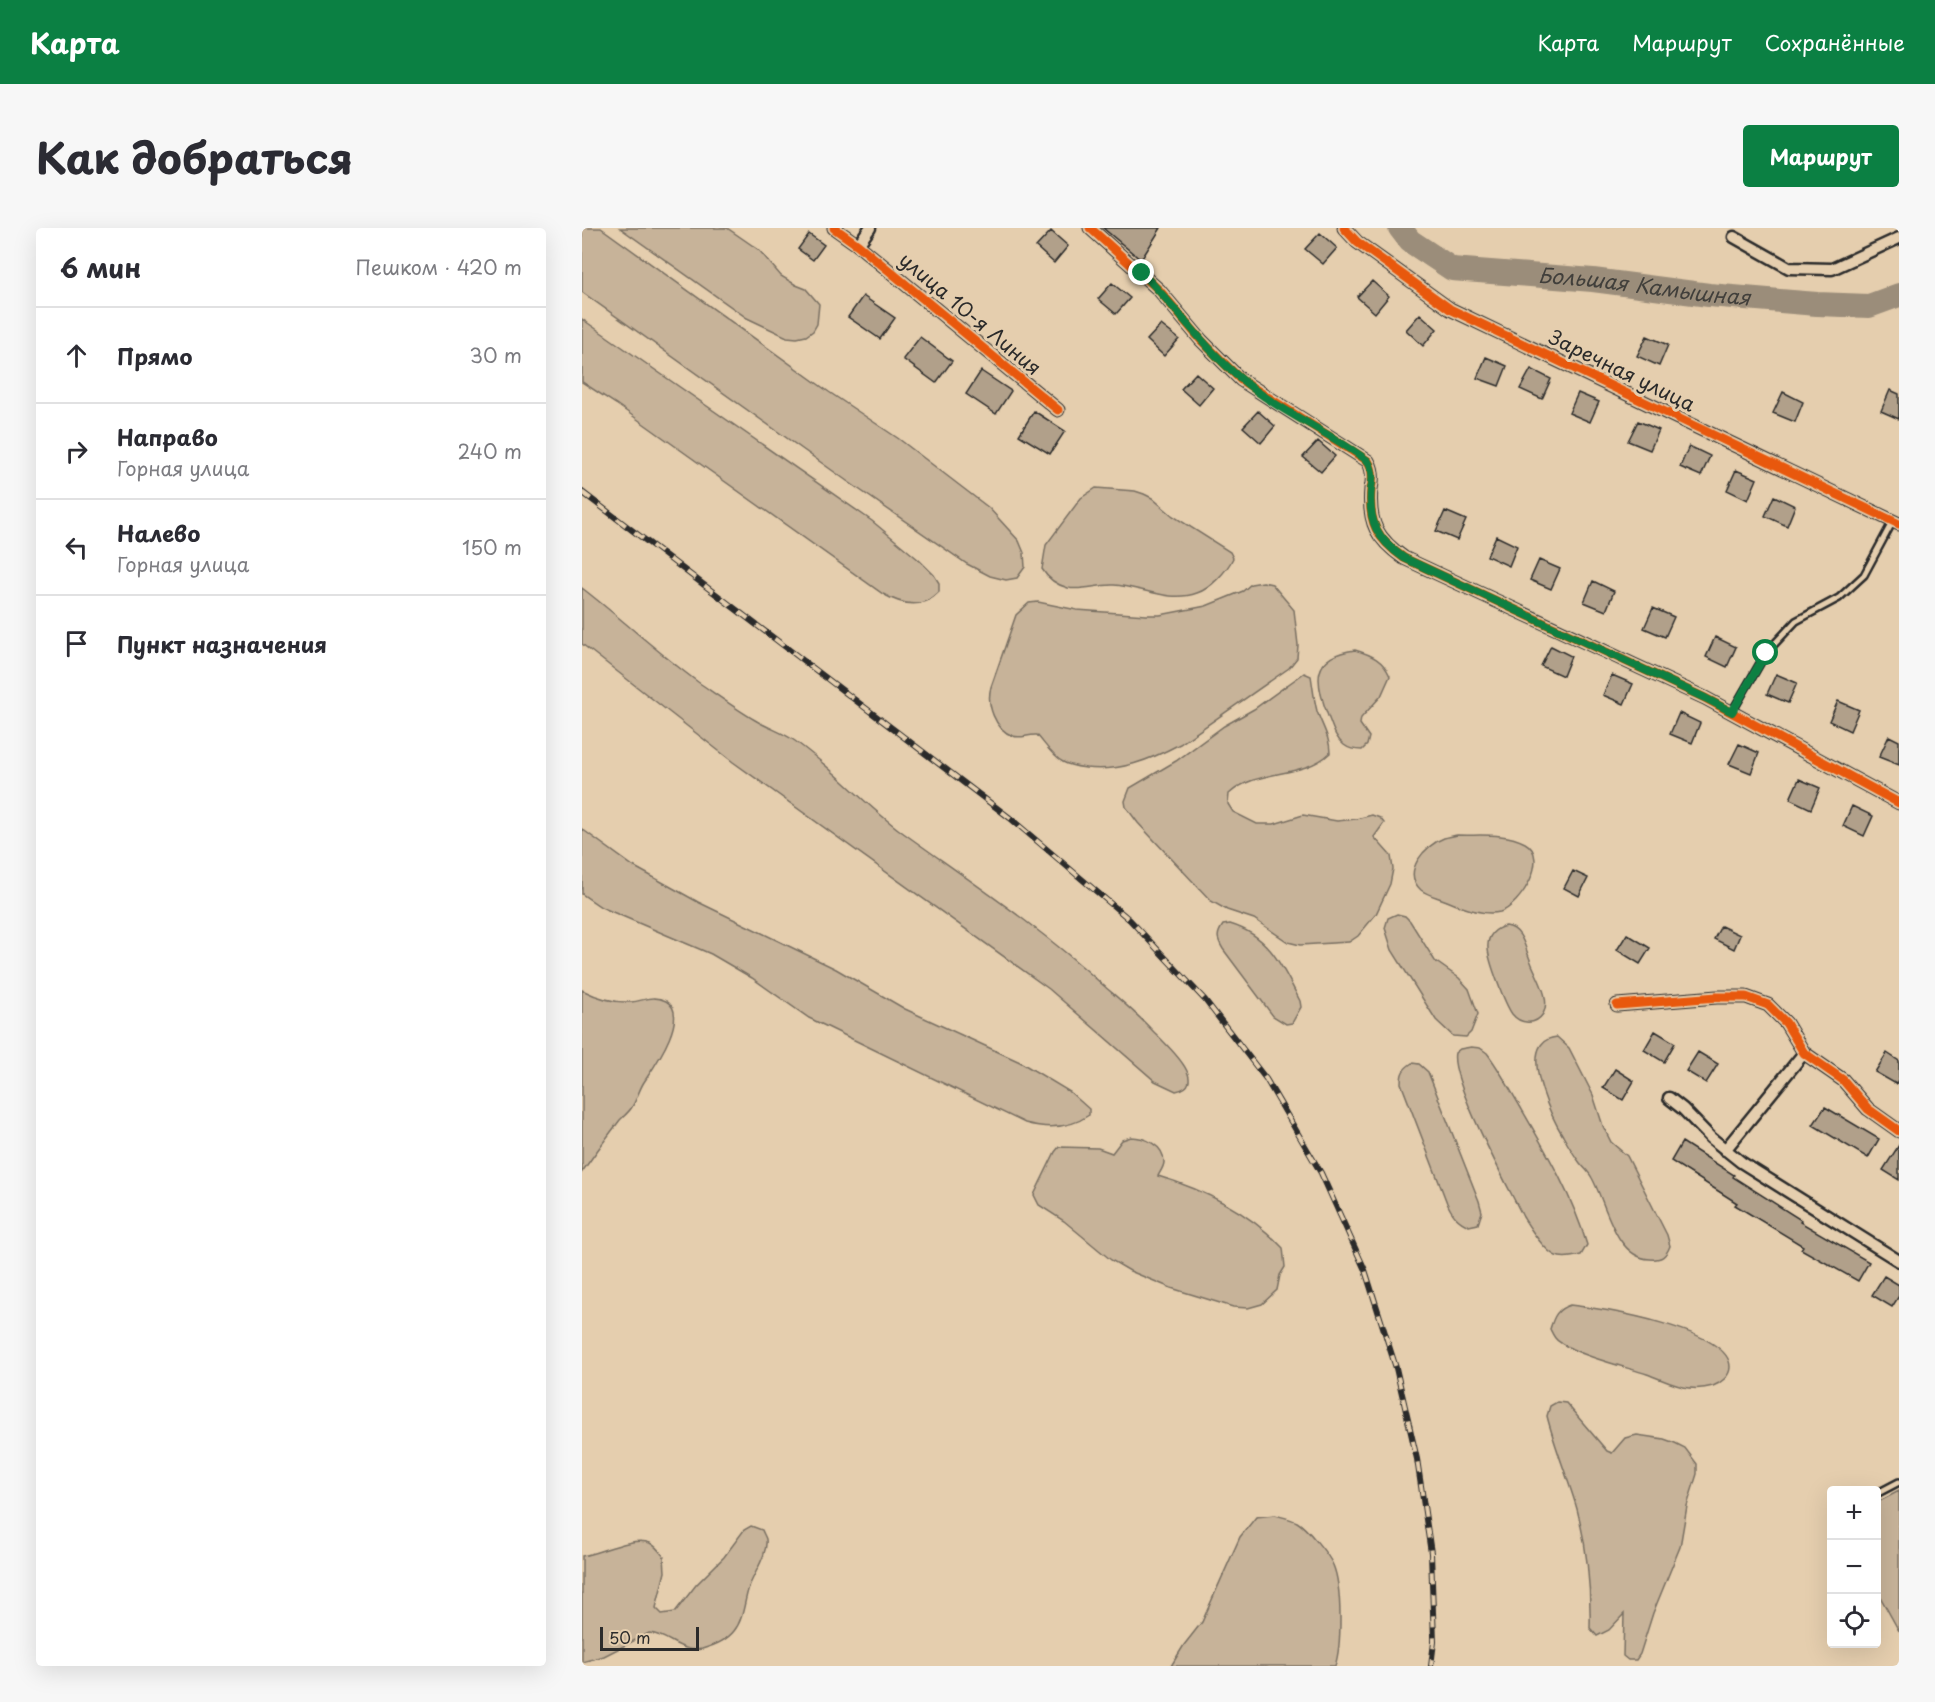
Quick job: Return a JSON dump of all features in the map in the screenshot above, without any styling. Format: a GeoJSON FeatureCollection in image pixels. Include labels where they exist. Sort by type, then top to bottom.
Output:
{"type":"FeatureCollection","features":[{"type":"Feature","properties":{"kind":"street","name":"улица 10-я Линия"},"geometry":{"type":"LineString","coordinates":[[834,228],[858,245],[1058,410]]}},
{"type":"Feature","properties":{"kind":"street"},"geometry":{"type":"LineString","coordinates":[[858,245],[870,228]]}},
{"type":"Feature","properties":{"kind":"street"},"geometry":{"type":"LineString","coordinates":[[1090,228],[1159,290],[1201,340],[1241,380],[1368,461],[1372,469],[1370,501],[1372,523],[1393,550],[1413,563],[1705,698],[1899,803]]}},
{"type":"Feature","properties":{"kind":"street","name":"Заречная улица"},"geometry":{"type":"LineString","coordinates":[[1344,228],[1357,242],[1450,309],[1896,523]]}},
{"type":"Feature","properties":{"kind":"street"},"geometry":{"type":"LineString","coordinates":[[1734,237],[1789,268],[1832,269],[1899,238]]}},
{"type":"Feature","properties":{"kind":"street"},"geometry":{"type":"LineString","coordinates":[[1617,1005],[1717,997],[1757,1000],[1768,1005],[1782,1018],[1804,1053],[1843,1080],[1868,1109],[1899,1131]]}},
{"type":"Feature","properties":{"kind":"street"},"geometry":{"type":"LineString","coordinates":[[1725,1150],[1804,1053]]}},
{"type":"Feature","properties":{"kind":"street"},"geometry":{"type":"LineString","coordinates":[[1669,1098],[1725,1150],[1899,1261]]}},
{"type":"Feature","properties":{"kind":"lane"},"geometry":{"type":"LineString","coordinates":[[1732,712],[1766,653],[1796,621],[1839,598],[1864,575],[1896,523]]}},
{"type":"Feature","properties":{"kind":"lane"},"geometry":{"type":"LineString","coordinates":[[1881,1491],[1899,1482]]}},
{"type":"Feature","properties":{"kind":"shaded area"},"geometry":{"type":"Polygon","coordinates":[[[582,228],[601,228],[829,392],[899,439],[989,508],[1019,541],[1024,553],[1025,567],[1017,578],[1006,580],[990,576],[967,564],[582,292],[582,228]]]}},
{"type":"Feature","properties":{"kind":"shaded area"},"geometry":{"type":"Polygon","coordinates":[[[620,228],[727,228],[759,250],[781,276],[806,289],[819,304],[817,324],[806,336],[797,338],[787,337],[747,318],[620,228]]]}},
{"type":"Feature","properties":{"kind":"shaded area"},"geometry":{"type":"Polygon","coordinates":[[[582,319],[872,521],[934,575],[939,583],[939,592],[926,601],[912,604],[883,594],[582,382],[582,319]]]}},
{"type":"Feature","properties":{"kind":"shaded area"},"geometry":{"type":"Polygon","coordinates":[[[1096,488],[1135,491],[1152,498],[1173,516],[1230,552],[1233,558],[1213,584],[1187,596],[1166,595],[1114,585],[1074,589],[1060,585],[1050,579],[1042,569],[1046,545],[1081,498],[1096,488]]]}},
{"type":"Feature","properties":{"kind":"shaded area"},"geometry":{"type":"Polygon","coordinates":[[[1263,582],[1272,584],[1294,610],[1298,645],[1297,658],[1289,668],[1169,750],[1134,764],[1099,769],[1077,767],[1059,760],[1037,735],[1016,737],[1007,733],[993,716],[990,701],[991,687],[1016,615],[1029,603],[1038,602],[1077,610],[1160,615],[1206,606],[1243,591],[1251,584],[1263,582]]]}},
{"type":"Feature","properties":{"kind":"shaded area"},"geometry":{"type":"Polygon","coordinates":[[[582,588],[698,682],[755,720],[795,741],[902,832],[1055,944],[1133,1011],[1173,1051],[1187,1071],[1189,1080],[1186,1087],[1176,1091],[1155,1081],[1049,989],[733,762],[582,644],[582,588]]]}},
{"type":"Feature","properties":{"kind":"shaded area"},"geometry":{"type":"Polygon","coordinates":[[[1355,650],[1376,659],[1390,676],[1381,696],[1361,718],[1360,724],[1369,737],[1367,745],[1362,750],[1348,747],[1338,739],[1320,692],[1319,682],[1323,665],[1330,658],[1355,650]]]}},
{"type":"Feature","properties":{"kind":"shaded area"},"geometry":{"type":"Polygon","coordinates":[[[1304,673],[1311,676],[1316,707],[1330,753],[1307,767],[1266,776],[1240,786],[1229,794],[1228,804],[1233,812],[1257,824],[1274,824],[1303,815],[1337,821],[1372,815],[1380,818],[1384,823],[1374,837],[1391,856],[1393,869],[1390,884],[1376,914],[1358,936],[1349,942],[1300,945],[1288,942],[1254,919],[1227,910],[1211,901],[1138,823],[1126,807],[1125,801],[1130,788],[1176,761],[1304,673]]]}},
{"type":"Feature","properties":{"kind":"shaded area"},"geometry":{"type":"Polygon","coordinates":[[[582,829],[633,866],[698,902],[836,969],[905,1009],[1020,1062],[1070,1092],[1089,1109],[1089,1115],[1074,1123],[1058,1127],[1025,1123],[809,1018],[752,978],[711,954],[601,907],[582,894],[582,829]]]}},
{"type":"Feature","properties":{"kind":"shaded area"},"geometry":{"type":"Polygon","coordinates":[[[1457,835],[1509,837],[1525,843],[1532,850],[1535,859],[1530,880],[1524,891],[1508,908],[1493,913],[1472,910],[1427,894],[1415,883],[1414,867],[1423,853],[1444,838],[1457,835]]]}},
{"type":"Feature","properties":{"kind":"shaded area"},"geometry":{"type":"Polygon","coordinates":[[[1397,914],[1405,916],[1410,921],[1435,961],[1459,978],[1469,989],[1478,1014],[1471,1032],[1466,1037],[1453,1036],[1436,1020],[1392,950],[1385,928],[1388,918],[1397,914]]]}},
{"type":"Feature","properties":{"kind":"shaded area"},"geometry":{"type":"Polygon","coordinates":[[[1230,924],[1244,929],[1265,944],[1280,964],[1300,1001],[1301,1007],[1292,1023],[1286,1024],[1273,1016],[1223,949],[1218,934],[1223,925],[1230,924]]]}},
{"type":"Feature","properties":{"kind":"shaded area"},"geometry":{"type":"Polygon","coordinates":[[[1506,926],[1516,931],[1523,940],[1546,1002],[1543,1014],[1532,1022],[1523,1022],[1512,1014],[1501,992],[1491,962],[1488,948],[1490,936],[1506,926]]]}},
{"type":"Feature","properties":{"kind":"shaded area"},"geometry":{"type":"Polygon","coordinates":[[[582,990],[618,1002],[661,999],[673,1008],[675,1017],[668,1041],[632,1107],[582,1172],[582,990]]]}},
{"type":"Feature","properties":{"kind":"shaded area"},"geometry":{"type":"Polygon","coordinates":[[[1557,1037],[1569,1048],[1593,1095],[1611,1142],[1627,1156],[1667,1235],[1670,1246],[1661,1258],[1650,1259],[1638,1256],[1620,1240],[1592,1178],[1558,1128],[1543,1091],[1537,1065],[1537,1054],[1541,1045],[1550,1038],[1557,1037]]]}},
{"type":"Feature","properties":{"kind":"shaded area"},"geometry":{"type":"Polygon","coordinates":[[[1480,1048],[1492,1060],[1567,1192],[1587,1245],[1581,1255],[1562,1257],[1551,1253],[1523,1217],[1461,1086],[1455,1053],[1460,1049],[1480,1048]]]}},
{"type":"Feature","properties":{"kind":"shaded area"},"geometry":{"type":"Polygon","coordinates":[[[1412,1063],[1419,1064],[1428,1072],[1479,1201],[1482,1212],[1478,1224],[1469,1226],[1461,1222],[1447,1203],[1401,1083],[1403,1072],[1412,1063]]]}},
{"type":"Feature","properties":{"kind":"shaded area"},"geometry":{"type":"Polygon","coordinates":[[[1131,1137],[1147,1140],[1161,1151],[1164,1164],[1158,1176],[1209,1195],[1241,1213],[1283,1248],[1285,1267],[1280,1275],[1277,1290],[1262,1304],[1248,1308],[1233,1307],[1171,1288],[1130,1271],[1111,1260],[1064,1221],[1039,1205],[1034,1195],[1059,1147],[1098,1148],[1112,1153],[1122,1140],[1131,1137]]]}},
{"type":"Feature","properties":{"kind":"shaded area"},"geometry":{"type":"Polygon","coordinates":[[[1570,1305],[1633,1316],[1687,1331],[1709,1342],[1724,1354],[1730,1367],[1727,1376],[1713,1386],[1685,1387],[1580,1353],[1559,1342],[1550,1329],[1557,1314],[1570,1305]]]}},
{"type":"Feature","properties":{"kind":"shaded area"},"geometry":{"type":"Polygon","coordinates":[[[1557,1402],[1566,1403],[1607,1451],[1612,1453],[1625,1438],[1637,1435],[1675,1443],[1685,1448],[1697,1464],[1697,1474],[1687,1506],[1680,1547],[1636,1660],[1628,1660],[1623,1656],[1624,1614],[1609,1630],[1597,1636],[1590,1628],[1588,1568],[1580,1523],[1547,1416],[1550,1406],[1557,1402]]]}},
{"type":"Feature","properties":{"kind":"shaded area"},"geometry":{"type":"Polygon","coordinates":[[[1899,1491],[1899,1631],[1881,1598],[1881,1500],[1899,1491]]]}},
{"type":"Feature","properties":{"kind":"shaded area"},"geometry":{"type":"Polygon","coordinates":[[[1275,1515],[1301,1525],[1322,1548],[1333,1565],[1338,1587],[1340,1615],[1339,1644],[1335,1666],[1171,1666],[1202,1622],[1240,1537],[1256,1517],[1275,1515]]]}},
{"type":"Feature","properties":{"kind":"shaded area"},"geometry":{"type":"Polygon","coordinates":[[[751,1526],[762,1530],[766,1539],[765,1551],[749,1587],[740,1621],[728,1637],[711,1646],[694,1650],[649,1633],[604,1656],[582,1662],[582,1556],[635,1542],[643,1541],[652,1544],[664,1557],[665,1572],[656,1608],[662,1614],[675,1612],[696,1585],[724,1557],[744,1530],[751,1526]]]}},
{"type":"Feature","properties":{"kind":"building"},"geometry":{"type":"Polygon","coordinates":[[[1103,228],[1161,228],[1141,260],[1103,228]]]}},
{"type":"Feature","properties":{"kind":"building"},"geometry":{"type":"Polygon","coordinates":[[[1051,231],[1068,246],[1054,263],[1036,247],[1051,231]]]}},
{"type":"Feature","properties":{"kind":"building"},"geometry":{"type":"Polygon","coordinates":[[[1320,233],[1337,248],[1323,264],[1305,249],[1320,233]]]}},
{"type":"Feature","properties":{"kind":"building"},"geometry":{"type":"Polygon","coordinates":[[[809,234],[824,245],[813,260],[798,249],[809,234]]]}},
{"type":"Feature","properties":{"kind":"building"},"geometry":{"type":"Polygon","coordinates":[[[1372,281],[1389,296],[1375,313],[1357,297],[1372,281]]]}},
{"type":"Feature","properties":{"kind":"building"},"geometry":{"type":"Polygon","coordinates":[[[1112,283],[1130,298],[1116,314],[1098,299],[1112,283]]]}},
{"type":"Feature","properties":{"kind":"building"},"geometry":{"type":"Polygon","coordinates":[[[863,296],[895,318],[880,339],[848,317],[863,296]]]}},
{"type":"Feature","properties":{"kind":"building"},"geometry":{"type":"Polygon","coordinates":[[[1420,314],[1437,329],[1423,346],[1406,330],[1420,314]]]}},
{"type":"Feature","properties":{"kind":"building"},"geometry":{"type":"Polygon","coordinates":[[[1161,325],[1179,339],[1164,356],[1147,340],[1161,325]]]}},
{"type":"Feature","properties":{"kind":"building"},"geometry":{"type":"Polygon","coordinates":[[[1647,336],[1668,345],[1659,366],[1637,356],[1647,336]]]}},
{"type":"Feature","properties":{"kind":"building"},"geometry":{"type":"Polygon","coordinates":[[[920,337],[952,361],[936,383],[903,359],[920,337]]]}},
{"type":"Feature","properties":{"kind":"building"},"geometry":{"type":"Polygon","coordinates":[[[1486,357],[1507,366],[1499,386],[1477,378],[1486,357]]]}},
{"type":"Feature","properties":{"kind":"building"},"geometry":{"type":"Polygon","coordinates":[[[1531,369],[1551,379],[1542,399],[1520,389],[1531,369]]]}},
{"type":"Feature","properties":{"kind":"building"},"geometry":{"type":"Polygon","coordinates":[[[981,371],[1011,391],[996,414],[966,394],[981,371]]]}},
{"type":"Feature","properties":{"kind":"building"},"geometry":{"type":"Polygon","coordinates":[[[1196,373],[1213,388],[1199,405],[1181,389],[1196,373]]]}},
{"type":"Feature","properties":{"kind":"building"},"geometry":{"type":"Polygon","coordinates":[[[1890,390],[1899,394],[1899,419],[1881,411],[1890,390]]]}},
{"type":"Feature","properties":{"kind":"building"},"geometry":{"type":"Polygon","coordinates":[[[1783,392],[1803,402],[1795,422],[1773,413],[1783,392]]]}},
{"type":"Feature","properties":{"kind":"building"},"geometry":{"type":"Polygon","coordinates":[[[1578,393],[1599,402],[1590,422],[1569,413],[1578,393]]]}},
{"type":"Feature","properties":{"kind":"building"},"geometry":{"type":"Polygon","coordinates":[[[1034,411],[1065,431],[1050,454],[1019,435],[1034,411]]]}},
{"type":"Feature","properties":{"kind":"building"},"geometry":{"type":"Polygon","coordinates":[[[1258,411],[1275,426],[1261,443],[1243,427],[1258,411]]]}},
{"type":"Feature","properties":{"kind":"building"},"geometry":{"type":"Polygon","coordinates":[[[1638,421],[1659,430],[1650,450],[1628,441],[1638,421]]]}},
{"type":"Feature","properties":{"kind":"building"},"geometry":{"type":"Polygon","coordinates":[[[1318,441],[1335,456],[1321,472],[1303,457],[1318,441]]]}},
{"type":"Feature","properties":{"kind":"building"},"geometry":{"type":"Polygon","coordinates":[[[1689,446],[1710,456],[1701,476],[1680,467],[1689,446]]]}},
{"type":"Feature","properties":{"kind":"building"},"geometry":{"type":"Polygon","coordinates":[[[1736,470],[1757,479],[1748,500],[1727,490],[1736,470]]]}},
{"type":"Feature","properties":{"kind":"building"},"geometry":{"type":"Polygon","coordinates":[[[1774,496],[1795,506],[1787,526],[1765,516],[1774,496]]]}},
{"type":"Feature","properties":{"kind":"building"},"geometry":{"type":"Polygon","coordinates":[[[1445,511],[1466,520],[1457,540],[1436,531],[1445,511]]]}},
{"type":"Feature","properties":{"kind":"building"},"geometry":{"type":"Polygon","coordinates":[[[1496,536],[1517,546],[1509,566],[1487,556],[1496,536]]]}},
{"type":"Feature","properties":{"kind":"building"},"geometry":{"type":"Polygon","coordinates":[[[1539,560],[1560,569],[1551,589],[1530,580],[1539,560]]]}},
{"type":"Feature","properties":{"kind":"building"},"geometry":{"type":"Polygon","coordinates":[[[1593,581],[1614,591],[1606,611],[1584,602],[1593,581]]]}},
{"type":"Feature","properties":{"kind":"building"},"geometry":{"type":"Polygon","coordinates":[[[1653,608],[1674,617],[1665,637],[1644,628],[1653,608]]]}},
{"type":"Feature","properties":{"kind":"building"},"geometry":{"type":"Polygon","coordinates":[[[1715,637],[1736,647],[1727,667],[1706,657],[1715,637]]]}},
{"type":"Feature","properties":{"kind":"building"},"geometry":{"type":"Polygon","coordinates":[[[1551,646],[1571,656],[1563,676],[1541,666],[1551,646]]]}},
{"type":"Feature","properties":{"kind":"building"},"geometry":{"type":"Polygon","coordinates":[[[1776,674],[1797,683],[1788,703],[1767,694],[1776,674]]]}},
{"type":"Feature","properties":{"kind":"building"},"geometry":{"type":"Polygon","coordinates":[[[1612,675],[1633,684],[1624,704],[1603,695],[1612,675]]]}},
{"type":"Feature","properties":{"kind":"building"},"geometry":{"type":"Polygon","coordinates":[[[1838,701],[1859,710],[1850,731],[1829,721],[1838,701]]]}},
{"type":"Feature","properties":{"kind":"building"},"geometry":{"type":"Polygon","coordinates":[[[1679,713],[1700,723],[1692,743],[1670,734],[1679,713]]]}},
{"type":"Feature","properties":{"kind":"building"},"geometry":{"type":"Polygon","coordinates":[[[1889,736],[1899,741],[1899,765],[1879,757],[1889,736]]]}},
{"type":"Feature","properties":{"kind":"building"},"geometry":{"type":"Polygon","coordinates":[[[1739,744],[1759,753],[1751,773],[1729,764],[1739,744]]]}},
{"type":"Feature","properties":{"kind":"building"},"geometry":{"type":"Polygon","coordinates":[[[1799,779],[1820,788],[1811,809],[1790,799],[1799,779]]]}},
{"type":"Feature","properties":{"kind":"building"},"geometry":{"type":"Polygon","coordinates":[[[1852,806],[1873,816],[1864,836],[1843,826],[1852,806]]]}},
{"type":"Feature","properties":{"kind":"building"},"geometry":{"type":"Polygon","coordinates":[[[1573,871],[1588,878],[1579,896],[1564,888],[1573,871]]]}},
{"type":"Feature","properties":{"kind":"building"},"geometry":{"type":"Polygon","coordinates":[[[1721,926],[1740,935],[1734,949],[1714,939],[1721,926]]]}},
{"type":"Feature","properties":{"kind":"building"},"geometry":{"type":"Polygon","coordinates":[[[1627,934],[1650,948],[1640,964],[1617,950],[1627,934]]]}},
{"type":"Feature","properties":{"kind":"building"},"geometry":{"type":"Polygon","coordinates":[[[1655,1031],[1675,1043],[1664,1062],[1644,1050],[1655,1031]]]}},
{"type":"Feature","properties":{"kind":"building"},"geometry":{"type":"Polygon","coordinates":[[[1698,1052],[1718,1064],[1706,1083],[1686,1071],[1698,1052]]]}},
{"type":"Feature","properties":{"kind":"building"},"geometry":{"type":"Polygon","coordinates":[[[1887,1053],[1899,1061],[1899,1078],[1896,1084],[1875,1072],[1887,1053]]]}},
{"type":"Feature","properties":{"kind":"building"},"geometry":{"type":"Polygon","coordinates":[[[1615,1069],[1634,1081],[1623,1100],[1603,1088],[1615,1069]]]}},
{"type":"Feature","properties":{"kind":"building"},"geometry":{"type":"Polygon","coordinates":[[[1825,1107],[1879,1139],[1868,1158],[1813,1125],[1825,1107]]]}},
{"type":"Feature","properties":{"kind":"building"},"geometry":{"type":"Polygon","coordinates":[[[1682,1142],[1801,1220],[1800,1222],[1869,1262],[1858,1281],[1801,1249],[1803,1246],[1735,1205],[1737,1203],[1671,1161],[1682,1142]]]}},
{"type":"Feature","properties":{"kind":"building"},"geometry":{"type":"Polygon","coordinates":[[[1899,1145],[1899,1180],[1883,1170],[1899,1145]]]}},
{"type":"Feature","properties":{"kind":"building"},"geometry":{"type":"Polygon","coordinates":[[[1884,1276],[1899,1285],[1899,1296],[1892,1307],[1872,1295],[1884,1276]]]}},
{"type":"Feature","properties":{"kind":"waterway","name":"Большая Камышная"},"geometry":{"type":"LineString","coordinates":[[1400,228],[1410,241],[1452,269],[1593,280],[1709,295],[1817,304],[1869,306],[1899,295]]}},
{"type":"Feature","properties":{"kind":"railway"},"geometry":{"type":"LineString","coordinates":[[582,492],[1010,818],[1130,920],[1205,1000],[1266,1079],[1321,1173],[1365,1270],[1396,1368],[1417,1459],[1431,1553],[1434,1642],[1431,1666]]}},
{"type":"Feature","properties":{"kind":"cycle path"},"geometry":{"type":"LineString","coordinates":[[834,228],[858,245],[1058,410]]}},
{"type":"Feature","properties":{"kind":"cycle path"},"geometry":{"type":"LineString","coordinates":[[1090,228],[1159,290],[1201,340],[1241,380],[1368,461],[1372,475],[1370,501],[1373,521],[1381,537],[1404,558],[1705,698],[1899,803]]}},
{"type":"Feature","properties":{"kind":"cycle path"},"geometry":{"type":"LineString","coordinates":[[1344,228],[1357,242],[1450,309],[1899,524]]}},
{"type":"Feature","properties":{"kind":"cycle path"},"geometry":{"type":"LineString","coordinates":[[1617,1005],[1717,997],[1746,997],[1768,1005],[1786,1023],[1804,1053],[1843,1080],[1868,1109],[1899,1131]]}},
{"type":"Feature","properties":{"kind":"route"},"geometry":{"type":"LineString","coordinates":[[1142,273],[1219,360],[1241,380],[1368,461],[1372,469],[1370,512],[1372,523],[1384,541],[1404,558],[1732,712],[1766,653]]}}]}
